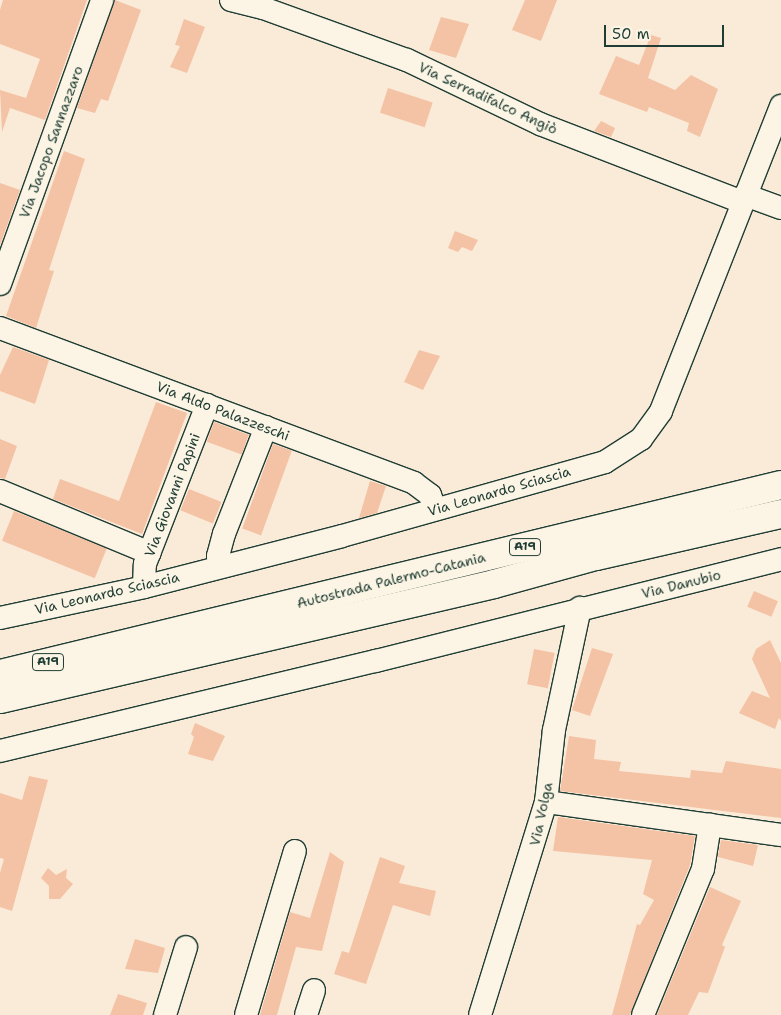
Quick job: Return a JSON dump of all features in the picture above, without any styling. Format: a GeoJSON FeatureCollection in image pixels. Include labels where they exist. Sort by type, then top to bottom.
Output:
{"type":"FeatureCollection","features":[{"type":"Feature","properties":{"kind":"highway","name":"Autostrada Palermo-Catania"},"geometry":{"type":"LineString","coordinates":[[0,674],[781,485]]}},
{"type":"Feature","properties":{"kind":"highway","name":"Autostrada Palermo-Catania"},"geometry":{"type":"LineString","coordinates":[[0,699],[440,597],[596,556],[781,514]]}},
{"type":"Feature","properties":{"kind":"highway"},"geometry":{"type":"LineString","coordinates":[[0,712],[324,632],[440,597]]}},
{"type":"Feature","properties":{"kind":"highway"},"geometry":{"type":"LineString","coordinates":[[0,658],[181,617],[258,611]]}},
{"type":"Feature","properties":{"kind":"street","name":"Via Jacopo Sannazzaro"},"geometry":{"type":"LineString","coordinates":[[0,284],[102,0]]}},
{"type":"Feature","properties":{"kind":"street","name":"Via Serradifalco Angiò"},"geometry":{"type":"LineString","coordinates":[[231,0],[263,8],[407,60],[540,124],[744,198],[781,208]]}},
{"type":"Feature","properties":{"kind":"street","name":"Via Leonardo Sciascia"},"geometry":{"type":"LineString","coordinates":[[0,618],[144,587],[605,462],[641,439],[661,411],[744,198],[773,148],[781,106]]}},
{"type":"Feature","properties":{"kind":"street","name":"Via Aldo Palazzeschi"},"geometry":{"type":"LineString","coordinates":[[1,332],[207,405],[414,483],[430,495],[436,509]]}},
{"type":"Feature","properties":{"kind":"street","name":"Via Giovanni Papini"},"geometry":{"type":"LineString","coordinates":[[144,587],[142,576],[207,405]]}},
{"type":"Feature","properties":{"kind":"street"},"geometry":{"type":"LineString","coordinates":[[219,567],[224,534],[266,427]]}},
{"type":"Feature","properties":{"kind":"street"},"geometry":{"type":"LineString","coordinates":[[0,491],[150,553]]}},
{"type":"Feature","properties":{"kind":"street","name":"Via Danubio"},"geometry":{"type":"LineString","coordinates":[[0,750],[376,661],[580,608],[781,559]]}},
{"type":"Feature","properties":{"kind":"street","name":"Via Volga"},"geometry":{"type":"LineString","coordinates":[[480,1015],[546,802],[554,730],[580,608]]}},
{"type":"Feature","properties":{"kind":"street"},"geometry":{"type":"LineString","coordinates":[[546,802],[781,835]]}},
{"type":"Feature","properties":{"kind":"street"},"geometry":{"type":"LineString","coordinates":[[643,1015],[703,869],[710,825]]}},
{"type":"Feature","properties":{"kind":"street"},"geometry":{"type":"LineString","coordinates":[[246,1015],[295,851]]}},
{"type":"Feature","properties":{"kind":"street"},"geometry":{"type":"LineString","coordinates":[[165,1015],[186,947]]}},
{"type":"Feature","properties":{"kind":"street"},"geometry":{"type":"LineString","coordinates":[[306,1015],[314,990]]}},
{"type":"Feature","properties":{"kind":"building"},"geometry":{"type":"Polygon","coordinates":[[[3,0],[87,0],[45,120],[10,108],[2,132],[0,90],[26,98],[40,59],[0,44],[0,10],[3,0]]]}},
{"type":"Feature","properties":{"kind":"building"},"geometry":{"type":"Polygon","coordinates":[[[115,0],[141,10],[108,101],[101,99],[95,113],[77,108],[115,0]]]}},
{"type":"Feature","properties":{"kind":"building"},"geometry":{"type":"Polygon","coordinates":[[[525,0],[557,0],[541,41],[512,30],[525,0]]]}},
{"type":"Feature","properties":{"kind":"building"},"geometry":{"type":"Polygon","coordinates":[[[441,17],[469,24],[456,58],[429,50],[441,17]]]}},
{"type":"Feature","properties":{"kind":"building"},"geometry":{"type":"Polygon","coordinates":[[[184,19],[205,27],[187,73],[170,67],[180,46],[175,45],[184,19]]]}},
{"type":"Feature","properties":{"kind":"building"},"geometry":{"type":"Polygon","coordinates":[[[651,35],[661,38],[648,78],[675,90],[691,75],[718,89],[700,137],[687,131],[689,123],[649,107],[647,112],[599,94],[616,56],[639,65],[651,35]]]}},
{"type":"Feature","properties":{"kind":"building"},"geometry":{"type":"Polygon","coordinates":[[[388,88],[433,103],[425,127],[380,113],[388,88]]]}},
{"type":"Feature","properties":{"kind":"building"},"geometry":{"type":"Polygon","coordinates":[[[601,121],[615,128],[611,137],[594,131],[601,121]]]}},
{"type":"Feature","properties":{"kind":"building"},"geometry":{"type":"Polygon","coordinates":[[[64,151],[85,159],[49,270],[54,271],[36,328],[6,316],[64,151]]]}},
{"type":"Feature","properties":{"kind":"building"},"geometry":{"type":"Polygon","coordinates":[[[0,183],[20,190],[0,245],[0,183]]]}},
{"type":"Feature","properties":{"kind":"building"},"geometry":{"type":"Polygon","coordinates":[[[455,231],[478,240],[472,251],[462,247],[458,252],[448,248],[455,231]]]}},
{"type":"Feature","properties":{"kind":"building"},"geometry":{"type":"Polygon","coordinates":[[[13,347],[49,360],[35,404],[0,391],[0,375],[13,347]]]}},
{"type":"Feature","properties":{"kind":"building"},"geometry":{"type":"Polygon","coordinates":[[[419,350],[440,356],[423,390],[404,382],[419,350]]]}},
{"type":"Feature","properties":{"kind":"building"},"geometry":{"type":"Polygon","coordinates":[[[156,402],[187,413],[142,534],[53,499],[60,479],[119,501],[156,402]]]}},
{"type":"Feature","properties":{"kind":"building"},"geometry":{"type":"Polygon","coordinates":[[[214,422],[249,435],[242,454],[207,442],[214,422]]]}},
{"type":"Feature","properties":{"kind":"building"},"geometry":{"type":"Polygon","coordinates":[[[0,439],[17,446],[5,479],[0,478],[0,439]]]}},
{"type":"Feature","properties":{"kind":"building"},"geometry":{"type":"Polygon","coordinates":[[[273,444],[292,451],[261,535],[242,529],[273,444]]]}},
{"type":"Feature","properties":{"kind":"building"},"geometry":{"type":"Polygon","coordinates":[[[370,481],[386,486],[377,513],[359,518],[370,481]]]}},
{"type":"Feature","properties":{"kind":"building"},"geometry":{"type":"Polygon","coordinates":[[[189,489],[221,502],[213,523],[180,510],[189,489]]]}},
{"type":"Feature","properties":{"kind":"building"},"geometry":{"type":"Polygon","coordinates":[[[14,511],[107,548],[95,578],[2,541],[14,511]]]}},
{"type":"Feature","properties":{"kind":"building"},"geometry":{"type":"Polygon","coordinates":[[[754,591],[778,601],[771,617],[747,607],[754,591]]]}},
{"type":"Feature","properties":{"kind":"building"},"geometry":{"type":"Polygon","coordinates":[[[770,640],[781,663],[781,721],[779,718],[775,729],[739,713],[752,691],[770,698],[752,659],[756,649],[770,640]]]}},
{"type":"Feature","properties":{"kind":"building"},"geometry":{"type":"Polygon","coordinates":[[[592,648],[613,654],[590,716],[572,710],[592,648]]]}},
{"type":"Feature","properties":{"kind":"building"},"geometry":{"type":"Polygon","coordinates":[[[534,649],[555,653],[548,688],[527,684],[534,649]]]}},
{"type":"Feature","properties":{"kind":"building"},"geometry":{"type":"Polygon","coordinates":[[[195,723],[225,736],[213,761],[188,754],[194,737],[191,734],[195,723]]]}},
{"type":"Feature","properties":{"kind":"building"},"geometry":{"type":"Polygon","coordinates":[[[569,736],[596,740],[594,759],[621,762],[619,771],[690,778],[691,770],[722,773],[726,761],[781,769],[781,818],[560,791],[569,736]]]}},
{"type":"Feature","properties":{"kind":"building"},"geometry":{"type":"Polygon","coordinates":[[[29,776],[48,780],[12,911],[0,907],[0,873],[4,859],[0,858],[0,793],[22,800],[29,776]]]}},
{"type":"Feature","properties":{"kind":"building"},"geometry":{"type":"Polygon","coordinates":[[[558,817],[695,836],[690,865],[630,1015],[612,1015],[637,924],[640,925],[654,900],[643,894],[652,860],[553,851],[558,817]]]}},
{"type":"Feature","properties":{"kind":"building"},"geometry":{"type":"Polygon","coordinates":[[[721,840],[758,845],[753,866],[718,857],[721,840]]]}},
{"type":"Feature","properties":{"kind":"building"},"geometry":{"type":"Polygon","coordinates":[[[330,852],[344,862],[322,951],[296,947],[277,1015],[260,1015],[290,912],[310,918],[330,852]]]}},
{"type":"Feature","properties":{"kind":"building"},"geometry":{"type":"Polygon","coordinates":[[[380,857],[405,866],[399,883],[436,891],[430,916],[393,905],[366,984],[334,974],[342,951],[349,953],[380,857]]]}},
{"type":"Feature","properties":{"kind":"building"},"geometry":{"type":"Polygon","coordinates":[[[48,868],[56,875],[67,869],[66,878],[73,884],[60,899],[49,899],[49,886],[41,878],[48,868]]]}},
{"type":"Feature","properties":{"kind":"building"},"geometry":{"type":"Polygon","coordinates":[[[710,887],[741,901],[722,945],[725,947],[708,993],[699,992],[688,1015],[657,1015],[710,887]]]}},
{"type":"Feature","properties":{"kind":"building"},"geometry":{"type":"Polygon","coordinates":[[[135,939],[165,948],[158,973],[125,969],[135,939]]]}},
{"type":"Feature","properties":{"kind":"building"},"geometry":{"type":"Polygon","coordinates":[[[118,994],[147,1003],[143,1015],[110,1015],[118,994]]]}}]}
